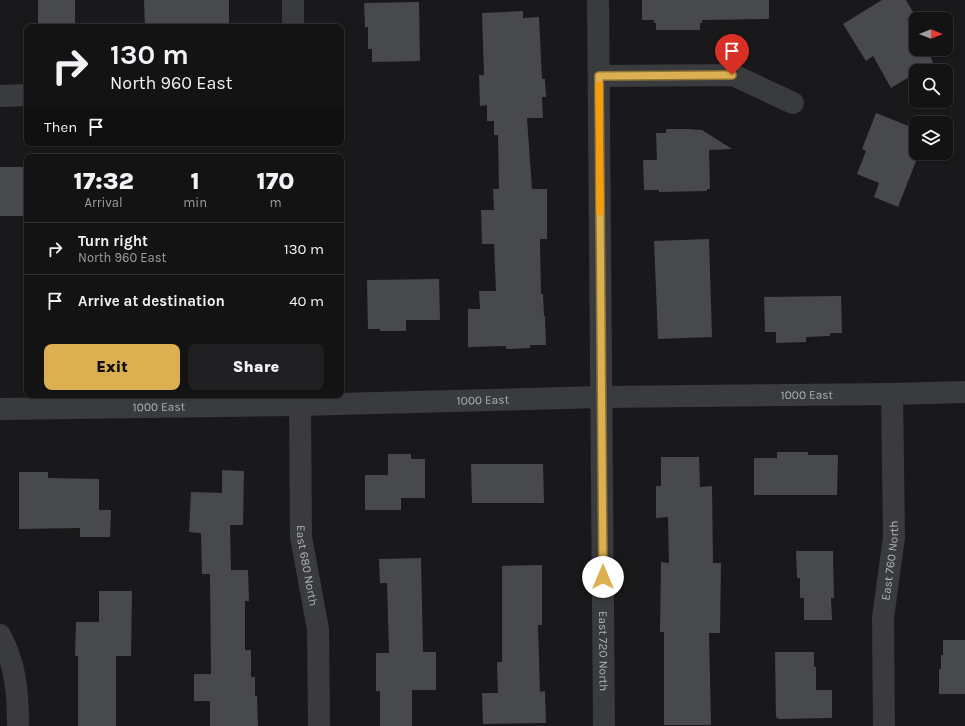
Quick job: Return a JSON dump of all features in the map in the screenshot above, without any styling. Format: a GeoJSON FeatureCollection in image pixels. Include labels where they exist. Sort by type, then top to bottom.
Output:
{"type":"FeatureCollection","features":[{"type":"Feature","properties":{"kind":"street"},"geometry":{"type":"LineString","coordinates":[[293,0],[293,24]]}},
{"type":"Feature","properties":{"kind":"street","name":"East 720 North"},"geometry":{"type":"LineString","coordinates":[[598,0],[604,726]]}},
{"type":"Feature","properties":{"kind":"street"},"geometry":{"type":"LineString","coordinates":[[599,76],[732,75],[793,102]]}},
{"type":"Feature","properties":{"kind":"street"},"geometry":{"type":"LineString","coordinates":[[0,96],[24,95]]}},
{"type":"Feature","properties":{"kind":"street","name":"1000 East"},"geometry":{"type":"LineString","coordinates":[[0,409],[300,405],[602,397],[965,392]]}},
{"type":"Feature","properties":{"kind":"street","name":"East 760 North"},"geometry":{"type":"LineString","coordinates":[[884,726],[883,618],[894,537],[892,394]]}},
{"type":"Feature","properties":{"kind":"street","name":"East 680 North"},"geometry":{"type":"LineString","coordinates":[[300,405],[301,537],[318,630],[319,726]]}},
{"type":"Feature","properties":{"kind":"street"},"geometry":{"type":"LineString","coordinates":[[0,636],[8,650],[16,679],[18,726]]}},
{"type":"Feature","properties":{"kind":"building"},"geometry":{"type":"Polygon","coordinates":[[[38,0],[75,0],[75,24],[38,24],[38,0]]]}},
{"type":"Feature","properties":{"kind":"building"},"geometry":{"type":"Polygon","coordinates":[[[144,0],[229,0],[229,24],[145,24],[144,0]]]}},
{"type":"Feature","properties":{"kind":"building"},"geometry":{"type":"Polygon","coordinates":[[[642,0],[769,0],[769,19],[702,20],[702,23],[700,23],[700,30],[656,30],[656,23],[654,23],[654,20],[642,20],[642,0]]]}},
{"type":"Feature","properties":{"kind":"building"},"geometry":{"type":"Polygon","coordinates":[[[882,0],[906,0],[913,12],[909,12],[909,19],[907,19],[909,22],[909,56],[930,56],[933,62],[930,64],[909,64],[909,77],[891,88],[873,56],[866,61],[843,24],[882,0]]]}},
{"type":"Feature","properties":{"kind":"building"},"geometry":{"type":"Polygon","coordinates":[[[419,2],[420,61],[372,62],[372,49],[368,49],[368,27],[365,27],[364,3],[419,2]]]}},
{"type":"Feature","properties":{"kind":"building"},"geometry":{"type":"Polygon","coordinates":[[[523,11],[523,18],[539,17],[542,79],[545,79],[546,97],[542,97],[543,118],[527,118],[532,189],[547,189],[547,239],[540,239],[541,294],[543,294],[546,345],[530,345],[530,348],[506,349],[506,346],[468,347],[468,309],[480,309],[479,291],[496,291],[494,244],[482,244],[481,210],[494,210],[493,189],[499,189],[498,135],[494,135],[494,121],[487,121],[487,105],[480,106],[479,75],[484,75],[482,13],[523,11]]]}},
{"type":"Feature","properties":{"kind":"building"},"geometry":{"type":"Polygon","coordinates":[[[876,113],[909,126],[909,160],[916,161],[898,207],[874,197],[879,183],[857,174],[866,151],[862,149],[876,113]]]}},
{"type":"Feature","properties":{"kind":"building"},"geometry":{"type":"Polygon","coordinates":[[[666,129],[702,130],[732,149],[709,150],[710,189],[707,189],[707,191],[659,192],[659,190],[644,190],[643,160],[657,160],[656,133],[666,133],[666,129]]]}},
{"type":"Feature","properties":{"kind":"building"},"geometry":{"type":"Polygon","coordinates":[[[0,167],[24,167],[24,216],[0,216],[0,167]]]}},
{"type":"Feature","properties":{"kind":"building"},"geometry":{"type":"Polygon","coordinates":[[[709,239],[712,337],[658,339],[654,241],[709,239]]]}},
{"type":"Feature","properties":{"kind":"building"},"geometry":{"type":"Polygon","coordinates":[[[439,279],[440,320],[406,320],[406,331],[380,331],[380,329],[368,329],[367,280],[439,279]]]}},
{"type":"Feature","properties":{"kind":"building"},"geometry":{"type":"Polygon","coordinates":[[[841,296],[842,333],[830,333],[830,336],[806,337],[806,342],[776,343],[776,332],[765,332],[764,297],[841,296]]]}},
{"type":"Feature","properties":{"kind":"building"},"geometry":{"type":"Polygon","coordinates":[[[777,452],[808,452],[808,455],[838,455],[837,495],[754,495],[754,458],[777,458],[777,452]]]}},
{"type":"Feature","properties":{"kind":"building"},"geometry":{"type":"Polygon","coordinates":[[[388,454],[411,454],[411,459],[425,459],[425,498],[401,498],[401,510],[365,510],[365,475],[388,475],[388,454]]]}},
{"type":"Feature","properties":{"kind":"building"},"geometry":{"type":"Polygon","coordinates":[[[661,457],[699,457],[700,487],[712,486],[713,563],[721,563],[720,633],[709,633],[711,725],[664,725],[664,632],[660,632],[661,562],[669,563],[668,517],[656,518],[656,486],[661,486],[661,457]]]}},
{"type":"Feature","properties":{"kind":"building"},"geometry":{"type":"Polygon","coordinates":[[[471,464],[543,464],[544,503],[472,503],[471,464]]]}},
{"type":"Feature","properties":{"kind":"building"},"geometry":{"type":"Polygon","coordinates":[[[222,470],[244,471],[243,525],[230,525],[231,570],[248,570],[249,601],[245,601],[245,650],[251,650],[251,677],[255,677],[258,726],[210,726],[210,701],[194,701],[194,674],[211,674],[210,574],[202,574],[201,533],[189,532],[191,492],[222,493],[222,470]]]}},
{"type":"Feature","properties":{"kind":"building"},"geometry":{"type":"Polygon","coordinates":[[[19,472],[48,472],[48,478],[99,479],[99,510],[111,510],[110,537],[80,537],[80,528],[19,529],[19,472]]]}},
{"type":"Feature","properties":{"kind":"building"},"geometry":{"type":"Polygon","coordinates":[[[796,551],[833,551],[834,598],[831,598],[832,620],[804,620],[804,598],[800,598],[800,578],[797,578],[796,551]]]}},
{"type":"Feature","properties":{"kind":"building"},"geometry":{"type":"Polygon","coordinates":[[[421,558],[423,652],[436,652],[436,690],[412,690],[412,726],[380,726],[380,691],[376,691],[376,653],[389,653],[387,583],[380,583],[379,559],[421,558]]]}},
{"type":"Feature","properties":{"kind":"building"},"geometry":{"type":"Polygon","coordinates":[[[542,565],[542,625],[538,625],[540,692],[545,691],[546,723],[483,724],[482,693],[498,693],[497,662],[502,662],[502,566],[542,565]]]}},
{"type":"Feature","properties":{"kind":"building"},"geometry":{"type":"Polygon","coordinates":[[[99,591],[132,591],[131,656],[116,656],[116,726],[78,726],[78,656],[75,656],[76,622],[99,622],[99,591]]]}},
{"type":"Feature","properties":{"kind":"building"},"geometry":{"type":"Polygon","coordinates":[[[943,640],[965,640],[965,694],[939,694],[939,669],[941,669],[941,655],[943,655],[943,640]]]}},
{"type":"Feature","properties":{"kind":"building"},"geometry":{"type":"Polygon","coordinates":[[[775,652],[814,652],[814,667],[816,667],[816,690],[832,690],[832,718],[776,718],[775,652]]]}},
{"type":"Feature","properties":{"kind":"slow traffic"},"geometry":{"type":"LineString","coordinates":[[599,85],[600,212]]}},
{"type":"Feature","properties":{"kind":"route"},"geometry":{"type":"LineString","coordinates":[[603,577],[599,76],[732,75]]}}]}
